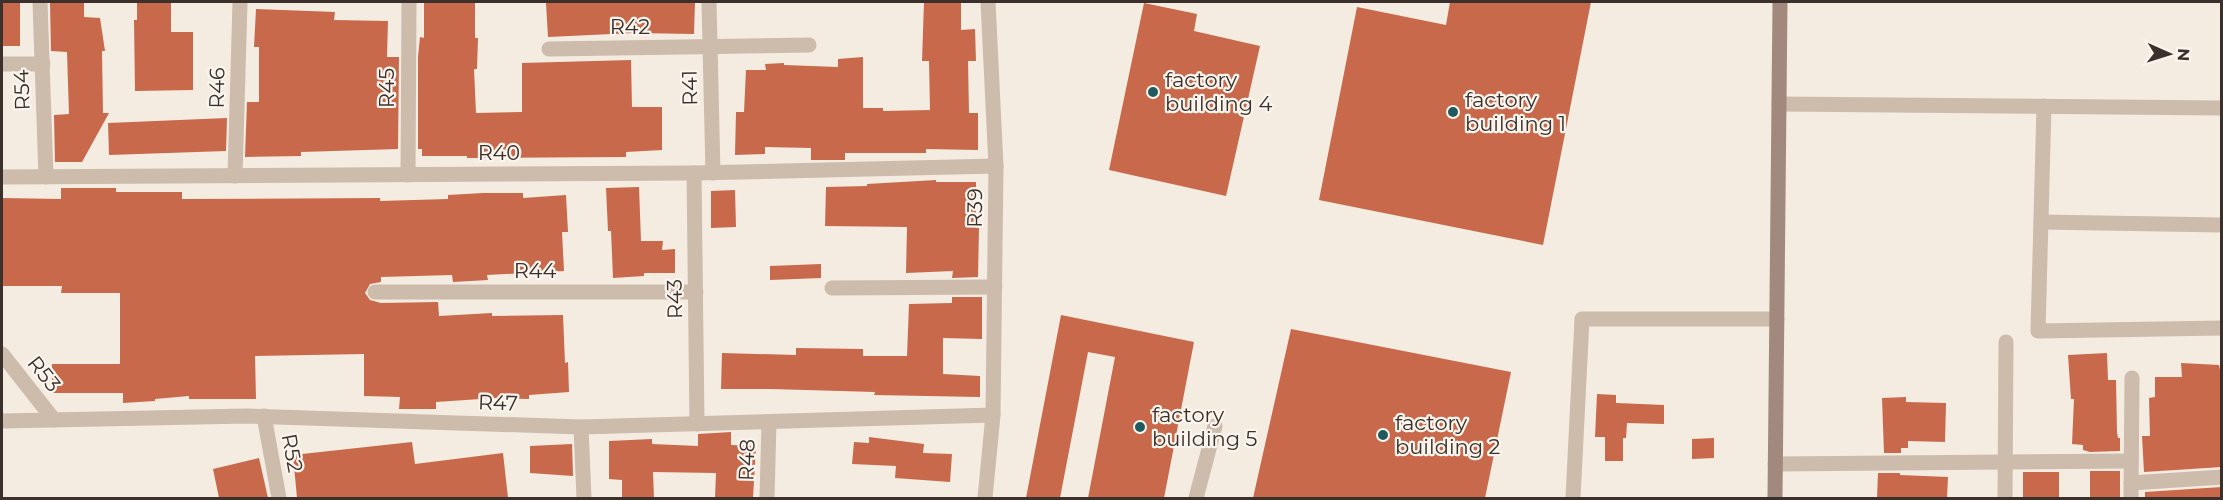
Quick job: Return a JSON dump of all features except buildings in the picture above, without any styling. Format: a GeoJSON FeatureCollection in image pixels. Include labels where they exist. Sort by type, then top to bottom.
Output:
{"type":"FeatureCollection","features":[{"type":"Feature","properties":{"kind":"street","name":"R54"},"geometry":{"type":"LineString","coordinates":[[40,2],[46,177]]}},
{"type":"Feature","properties":{"kind":"street","name":"R46"},"geometry":{"type":"LineString","coordinates":[[236,176],[240,2]]}},
{"type":"Feature","properties":{"kind":"street","name":"R45"},"geometry":{"type":"LineString","coordinates":[[408,175],[409,2]]}},
{"type":"Feature","properties":{"kind":"street","name":"R41"},"geometry":{"type":"LineString","coordinates":[[709,2],[713,173]]}},
{"type":"Feature","properties":{"kind":"street","name":"R39"},"geometry":{"type":"LineString","coordinates":[[985,498],[993,415],[996,166],[988,2]]}},
{"type":"Feature","properties":{"kind":"street"},"geometry":{"type":"LineString","coordinates":[[1775,498],[1780,2]]}},
{"type":"Feature","properties":{"kind":"street","name":"R42"},"geometry":{"type":"LineString","coordinates":[[549,49],[809,45]]}},
{"type":"Feature","properties":{"kind":"street"},"geometry":{"type":"LineString","coordinates":[[2,64],[43,64]]}},
{"type":"Feature","properties":{"kind":"street"},"geometry":{"type":"LineString","coordinates":[[1779,104],[2222,108]]}},
{"type":"Feature","properties":{"kind":"street"},"geometry":{"type":"LineString","coordinates":[[2044,106],[2038,331],[2222,328]]}},
{"type":"Feature","properties":{"kind":"street","name":"R40"},"geometry":{"type":"LineString","coordinates":[[2,177],[713,173],[996,166]]}},
{"type":"Feature","properties":{"kind":"street","name":"R43"},"geometry":{"type":"LineString","coordinates":[[694,173],[698,424]]}},
{"type":"Feature","properties":{"kind":"street"},"geometry":{"type":"LineString","coordinates":[[2041,222],[2222,225]]}},
{"type":"Feature","properties":{"kind":"street"},"geometry":{"type":"LineString","coordinates":[[832,288],[995,287]]}},
{"type":"Feature","properties":{"kind":"street","name":"R44"},"geometry":{"type":"LineString","coordinates":[[375,292],[696,292]]}},
{"type":"Feature","properties":{"kind":"street"},"geometry":{"type":"LineString","coordinates":[[1573,498],[1582,319],[1777,319]]}},
{"type":"Feature","properties":{"kind":"street"},"geometry":{"type":"LineString","coordinates":[[2005,498],[2006,342]]}},
{"type":"Feature","properties":{"kind":"street","name":"R53"},"geometry":{"type":"LineString","coordinates":[[2,354],[54,420]]}},
{"type":"Feature","properties":{"kind":"street"},"geometry":{"type":"LineString","coordinates":[[2132,378],[2132,491],[2222,477]]}},
{"type":"Feature","properties":{"kind":"street","name":"R47"},"geometry":{"type":"LineString","coordinates":[[2,421],[264,416],[581,427],[993,415]]}},
{"type":"Feature","properties":{"kind":"street","name":"R52"},"geometry":{"type":"LineString","coordinates":[[264,416],[279,498]]}},
{"type":"Feature","properties":{"kind":"street","name":"R48"},"geometry":{"type":"LineString","coordinates":[[767,498],[769,422]]}},
{"type":"Feature","properties":{"kind":"street"},"geometry":{"type":"LineString","coordinates":[[1196,498],[1215,426]]}},
{"type":"Feature","properties":{"kind":"street"},"geometry":{"type":"LineString","coordinates":[[581,427],[584,498]]}},
{"type":"Feature","properties":{"kind":"street"},"geometry":{"type":"LineString","coordinates":[[1775,464],[2131,462]]}},
{"type":"Feature","properties":{"kind":"place","name":"factory building 4"},"geometry":{"type":"Point","coordinates":[1153,92]}},
{"type":"Feature","properties":{"kind":"place","name":"factory building 1"},"geometry":{"type":"Point","coordinates":[1453,112]}},
{"type":"Feature","properties":{"kind":"place","name":"factory building 5"},"geometry":{"type":"Point","coordinates":[1140,427]}},
{"type":"Feature","properties":{"kind":"place","name":"factory building 2"},"geometry":{"type":"Point","coordinates":[1383,435]}}]}
